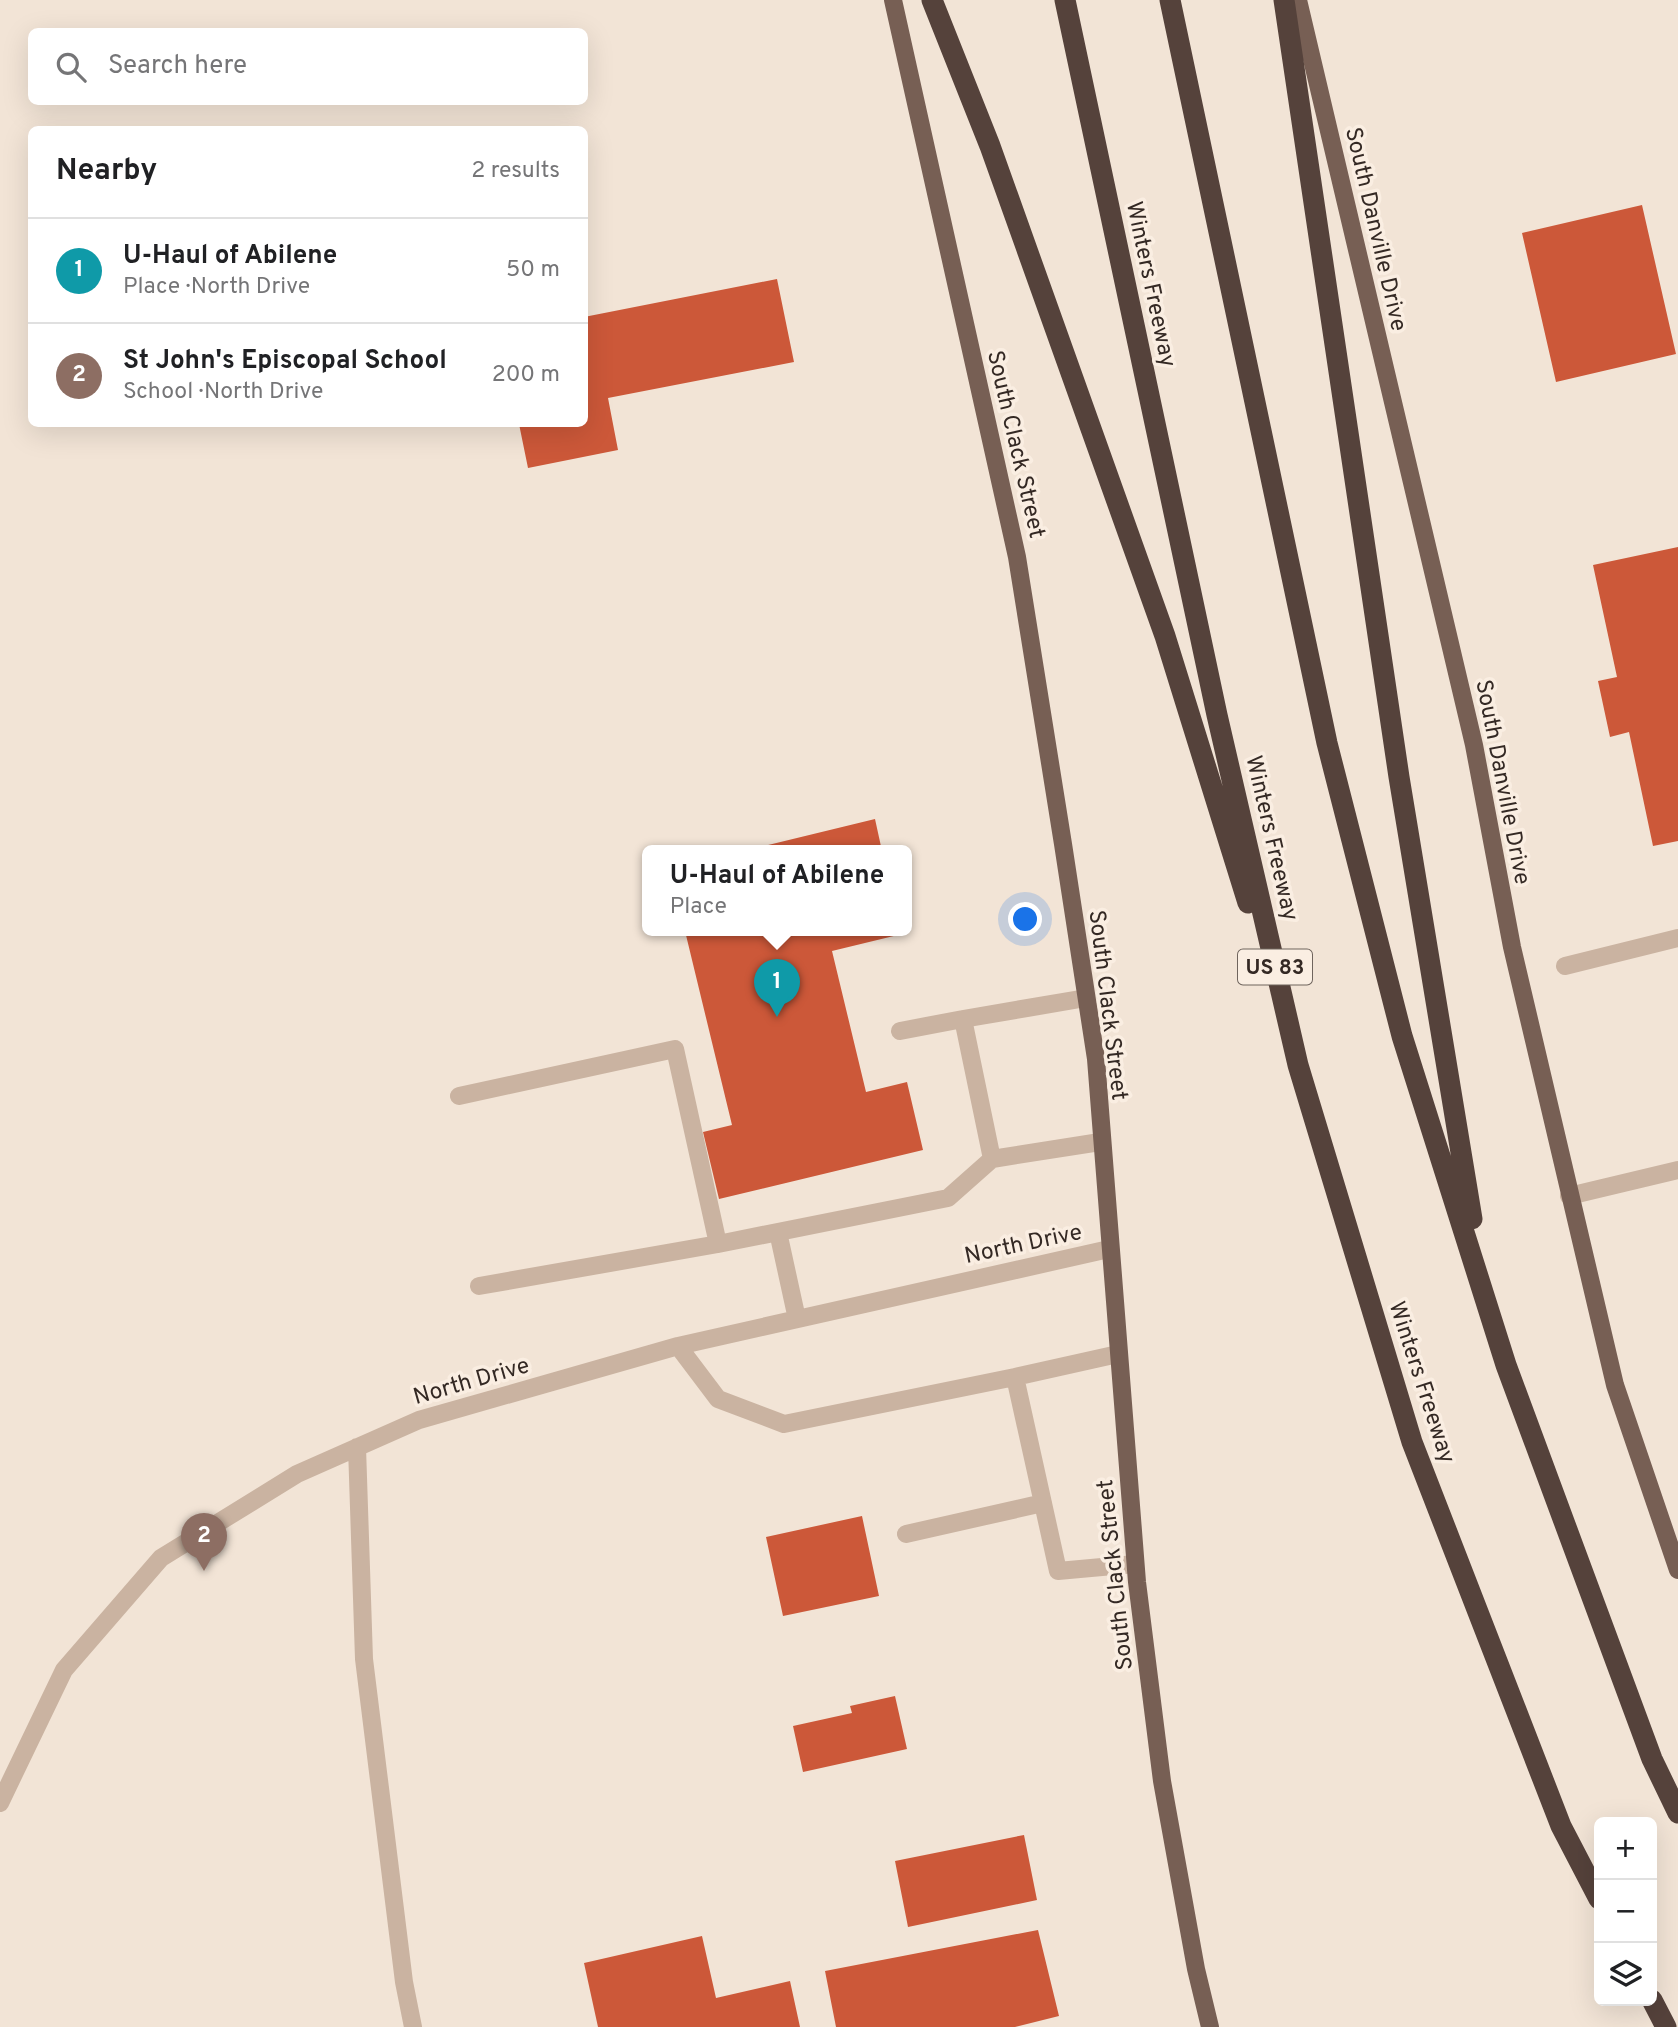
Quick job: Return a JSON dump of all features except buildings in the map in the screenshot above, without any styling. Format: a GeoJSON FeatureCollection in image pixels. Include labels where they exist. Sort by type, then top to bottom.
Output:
{"type":"FeatureCollection","features":[{"type":"Feature","properties":{"kind":"highway"},"geometry":{"type":"LineString","coordinates":[[932,0],[990,146],[1165,636],[1318,1132]]}},
{"type":"Feature","properties":{"kind":"highway","name":"Winters Freeway"},"geometry":{"type":"LineString","coordinates":[[1065,0],[1217,715],[1298,1065],[1412,1442],[1561,1826],[1594,1889]]}},
{"type":"Feature","properties":{"kind":"highway"},"geometry":{"type":"LineString","coordinates":[[1170,0],[1327,743],[1402,1036],[1506,1365],[1652,1759],[1678,1813]]}},
{"type":"Feature","properties":{"kind":"highway"},"geometry":{"type":"LineString","coordinates":[[1283,0],[1399,778],[1484,1297]]}},
{"type":"Feature","properties":{"kind":"highway"},"geometry":{"type":"LineString","coordinates":[[1655,2006],[1666,2027]]}},
{"type":"Feature","properties":{"kind":"main road","name":"South Clack Street"},"geometry":{"type":"LineString","coordinates":[[893,0],[1017,557],[1096,1059],[1100,1142],[1135,1564],[1162,1781],[1196,1969],[1210,2027]]}},
{"type":"Feature","properties":{"kind":"main road","name":"South Danville Drive"},"geometry":{"type":"LineString","coordinates":[[1298,0],[1474,745],[1512,947],[1569,1196],[1615,1385],[1678,1570]]}},
{"type":"Feature","properties":{"kind":"street"},"geometry":{"type":"LineString","coordinates":[[1565,966],[1678,938]]}},
{"type":"Feature","properties":{"kind":"street"},"geometry":{"type":"LineString","coordinates":[[900,1031],[1086,998]]}},
{"type":"Feature","properties":{"kind":"street"},"geometry":{"type":"LineString","coordinates":[[963,1019],[992,1159]]}},
{"type":"Feature","properties":{"kind":"street"},"geometry":{"type":"LineString","coordinates":[[459,1096],[675,1049],[718,1244]]}},
{"type":"Feature","properties":{"kind":"street"},"geometry":{"type":"LineString","coordinates":[[479,1286],[718,1244],[948,1198],[992,1159],[1100,1142]]}},
{"type":"Feature","properties":{"kind":"street"},"geometry":{"type":"LineString","coordinates":[[1569,1196],[1678,1170]]}},
{"type":"Feature","properties":{"kind":"street"},"geometry":{"type":"LineString","coordinates":[[778,1232],[797,1319]]}},
{"type":"Feature","properties":{"kind":"street","name":"North Drive"},"geometry":{"type":"LineString","coordinates":[[0,1803],[64,1670],[161,1558],[297,1474],[419,1420],[678,1346],[1110,1250]]}},
{"type":"Feature","properties":{"kind":"street"},"geometry":{"type":"LineString","coordinates":[[678,1346],[718,1399],[784,1424],[1118,1354]]}},
{"type":"Feature","properties":{"kind":"street"},"geometry":{"type":"LineString","coordinates":[[1015,1377],[1058,1571],[1135,1564]]}},
{"type":"Feature","properties":{"kind":"street"},"geometry":{"type":"LineString","coordinates":[[357,1447],[364,1659],[404,1982],[413,2027]]}},
{"type":"Feature","properties":{"kind":"street"},"geometry":{"type":"LineString","coordinates":[[905,1534],[1043,1503]]}},
{"type":"Feature","properties":{"kind":"place","name":"U-Haul of Abilene"},"geometry":{"type":"Point","coordinates":[777,1017]}},
{"type":"Feature","properties":{"kind":"place","name":"St John's Episcopal School"},"geometry":{"type":"Point","coordinates":[204,1571]}}]}
